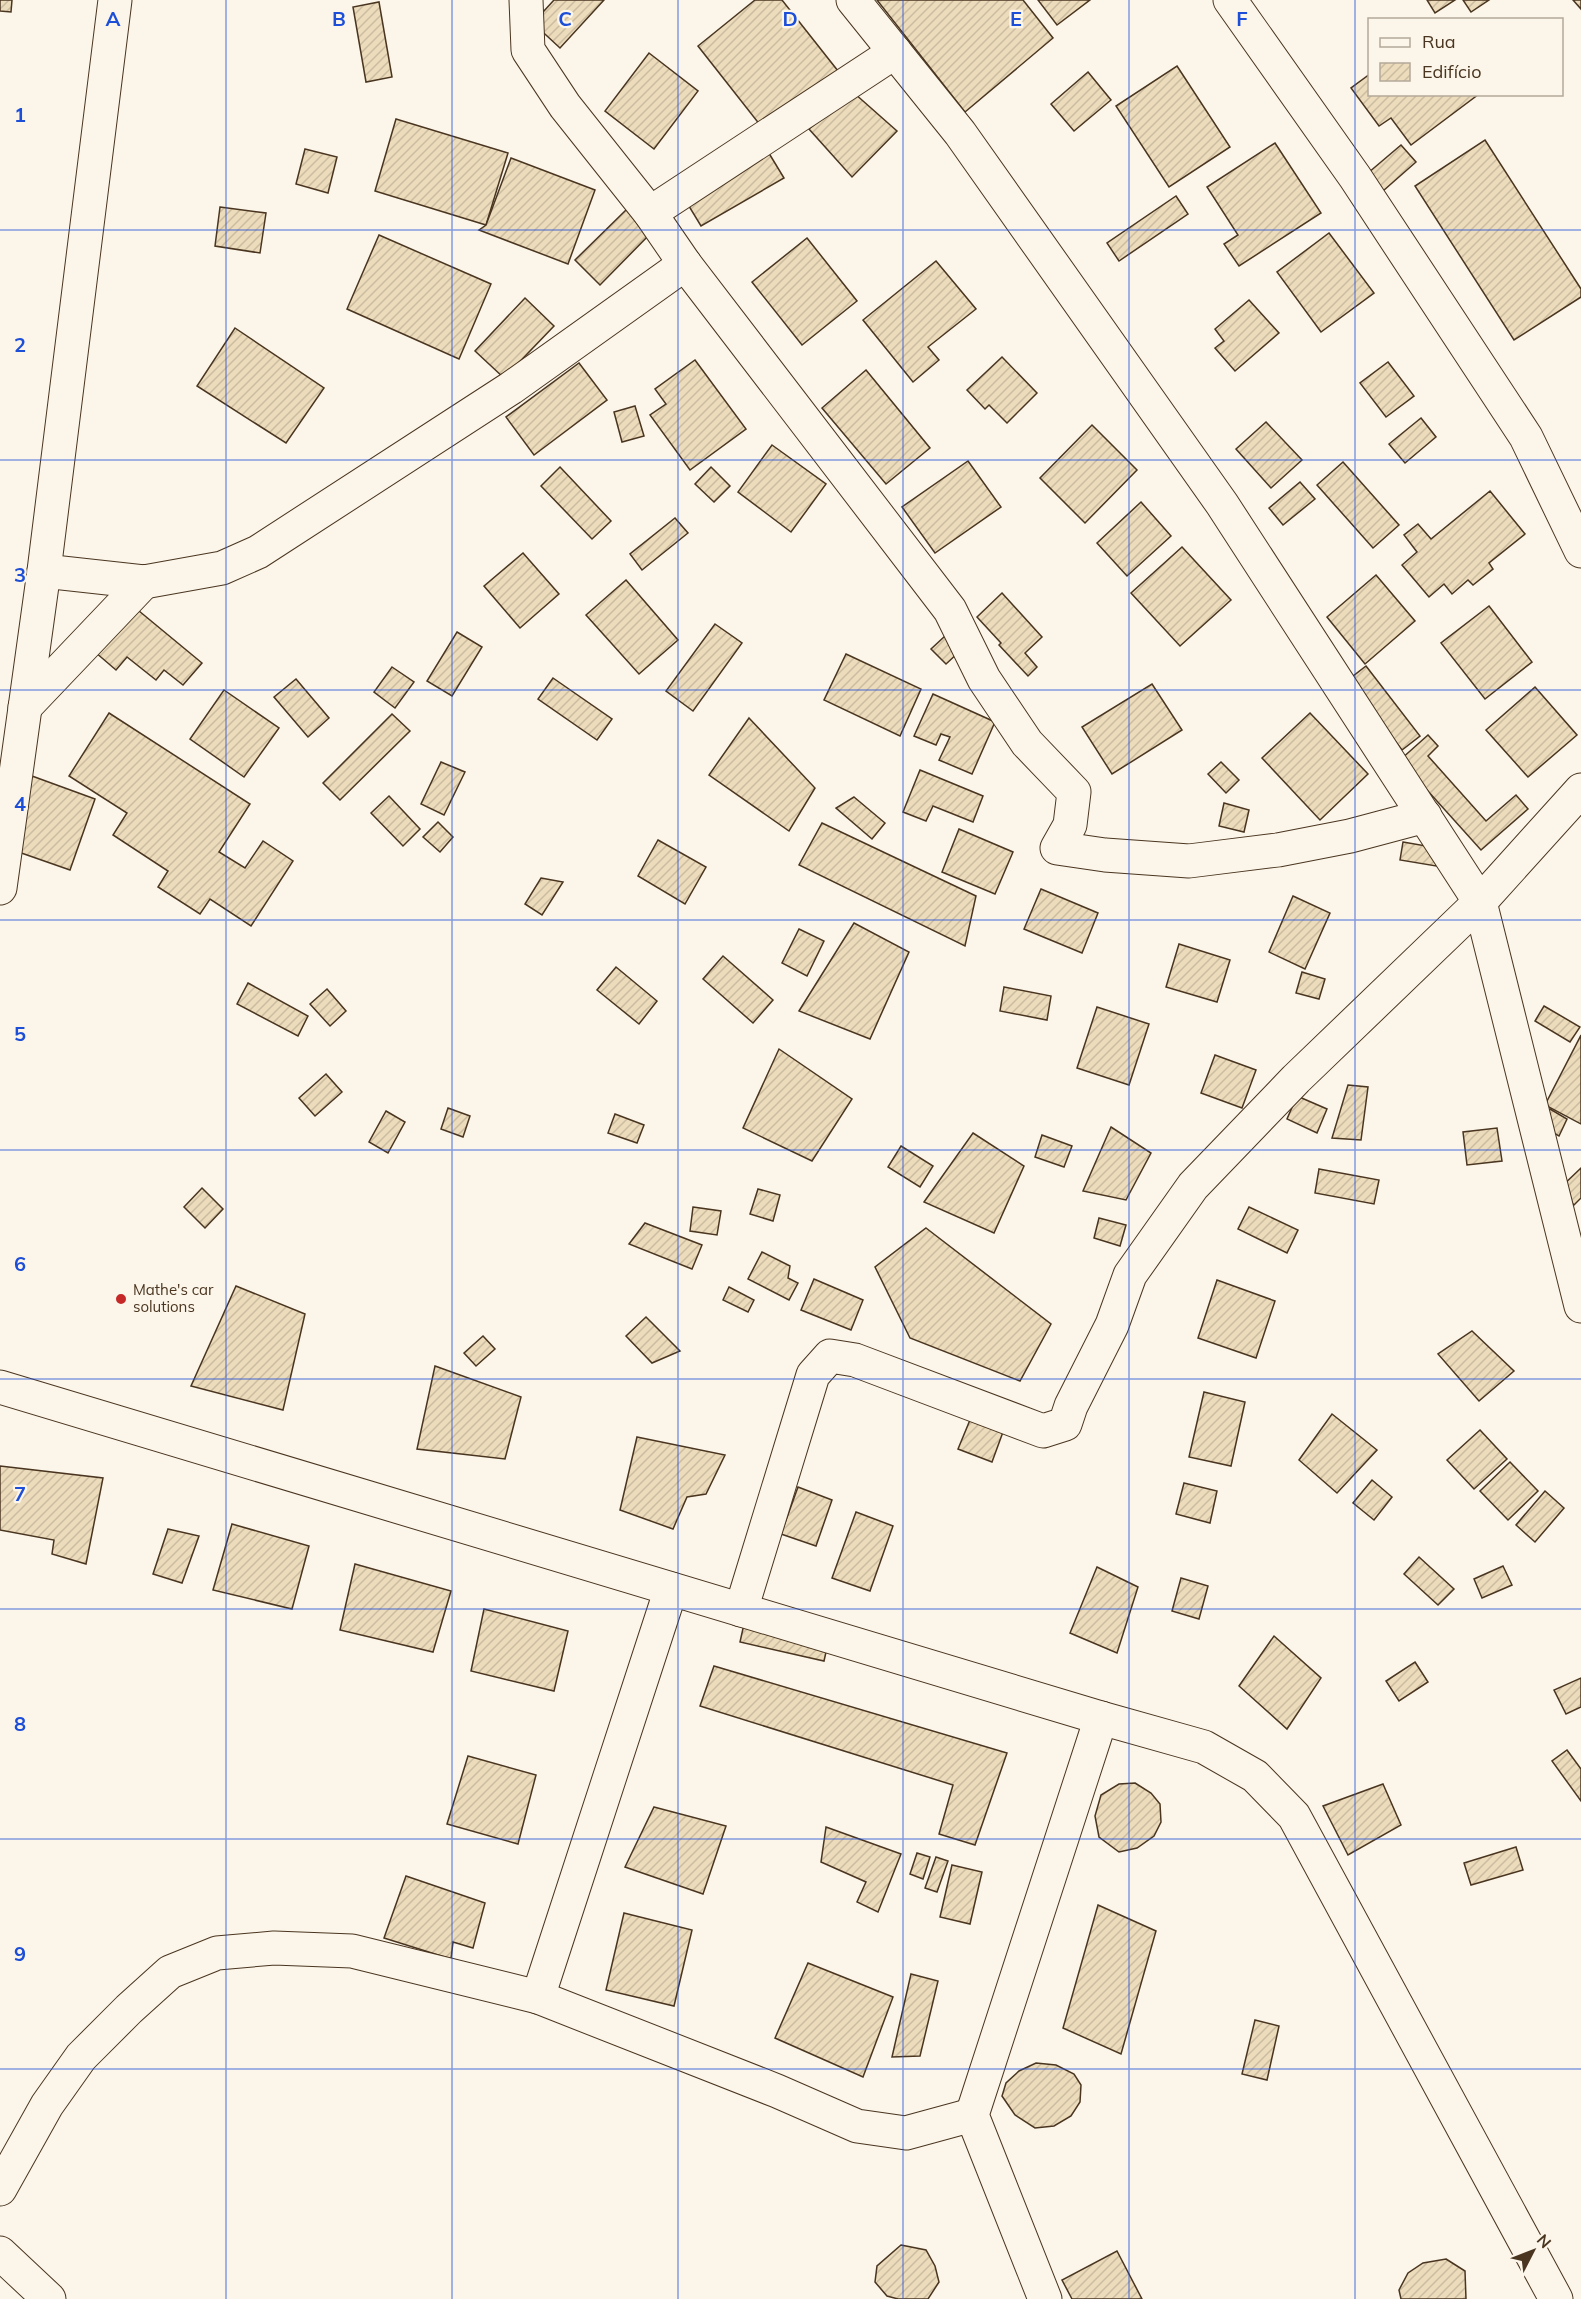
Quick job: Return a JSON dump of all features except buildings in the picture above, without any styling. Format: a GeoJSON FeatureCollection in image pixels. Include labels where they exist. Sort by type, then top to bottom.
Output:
{"type":"FeatureCollection","features":[{"type":"Feature","properties":{"kind":"street"},"geometry":{"type":"LineString","coordinates":[[0,888],[44,571],[115,0]]}},
{"type":"Feature","properties":{"kind":"street"},"geometry":{"type":"LineString","coordinates":[[526,0],[528,50],[564,106],[650,213],[685,264],[950,610],[984,679],[1027,743],[1074,792],[1070,825],[1057,848],[1105,855],[1189,861],[1278,850],[1350,836],[1425,816]]}},
{"type":"Feature","properties":{"kind":"street"},"geometry":{"type":"LineString","coordinates":[[853,0],[960,133],[1222,504],[1480,902],[1581,1306]]}},
{"type":"Feature","properties":{"kind":"street"},"geometry":{"type":"LineString","coordinates":[[1230,0],[1355,177],[1526,437],[1581,551]]}},
{"type":"Feature","properties":{"kind":"street"},"geometry":{"type":"LineString","coordinates":[[650,213],[895,52]]}},
{"type":"Feature","properties":{"kind":"street"},"geometry":{"type":"LineString","coordinates":[[44,571],[144,582],[222,568],[258,552],[511,388],[685,264]]}},
{"type":"Feature","properties":{"kind":"street"},"geometry":{"type":"LineString","coordinates":[[25,707],[144,582]]}},
{"type":"Feature","properties":{"kind":"street"},"geometry":{"type":"LineString","coordinates":[[741,1610],[813,1375],[830,1356],[855,1360],[1043,1431],[1065,1424],[1071,1406],[1112,1325],[1130,1275],[1193,1186],[1296,1078],[1480,902],[1581,790]]}},
{"type":"Feature","properties":{"kind":"street"},"geometry":{"type":"LineString","coordinates":[[0,1387],[1204,1747],[1255,1776],[1294,1816],[1556,2299]]}},
{"type":"Feature","properties":{"kind":"street"},"geometry":{"type":"LineString","coordinates":[[538,1997],[671,1589]]}},
{"type":"Feature","properties":{"kind":"street"},"geometry":{"type":"LineString","coordinates":[[1045,2299],[972,2115],[1101,1718]]}},
{"type":"Feature","properties":{"kind":"street"},"geometry":{"type":"LineString","coordinates":[[0,2189],[47,2105],[81,2057],[170,1972],[217,1953],[274,1948],[352,1951],[538,1997],[777,2091],[857,2126],[906,2133],[972,2115]]}},
{"type":"Feature","properties":{"kind":"street"},"geometry":{"type":"LineString","coordinates":[[0,2253],[49,2299]]}},
{"type":"Feature","properties":{"kind":"place","name":"Mathe's car solutions"},"geometry":{"type":"Point","coordinates":[121,1299]}}]}
